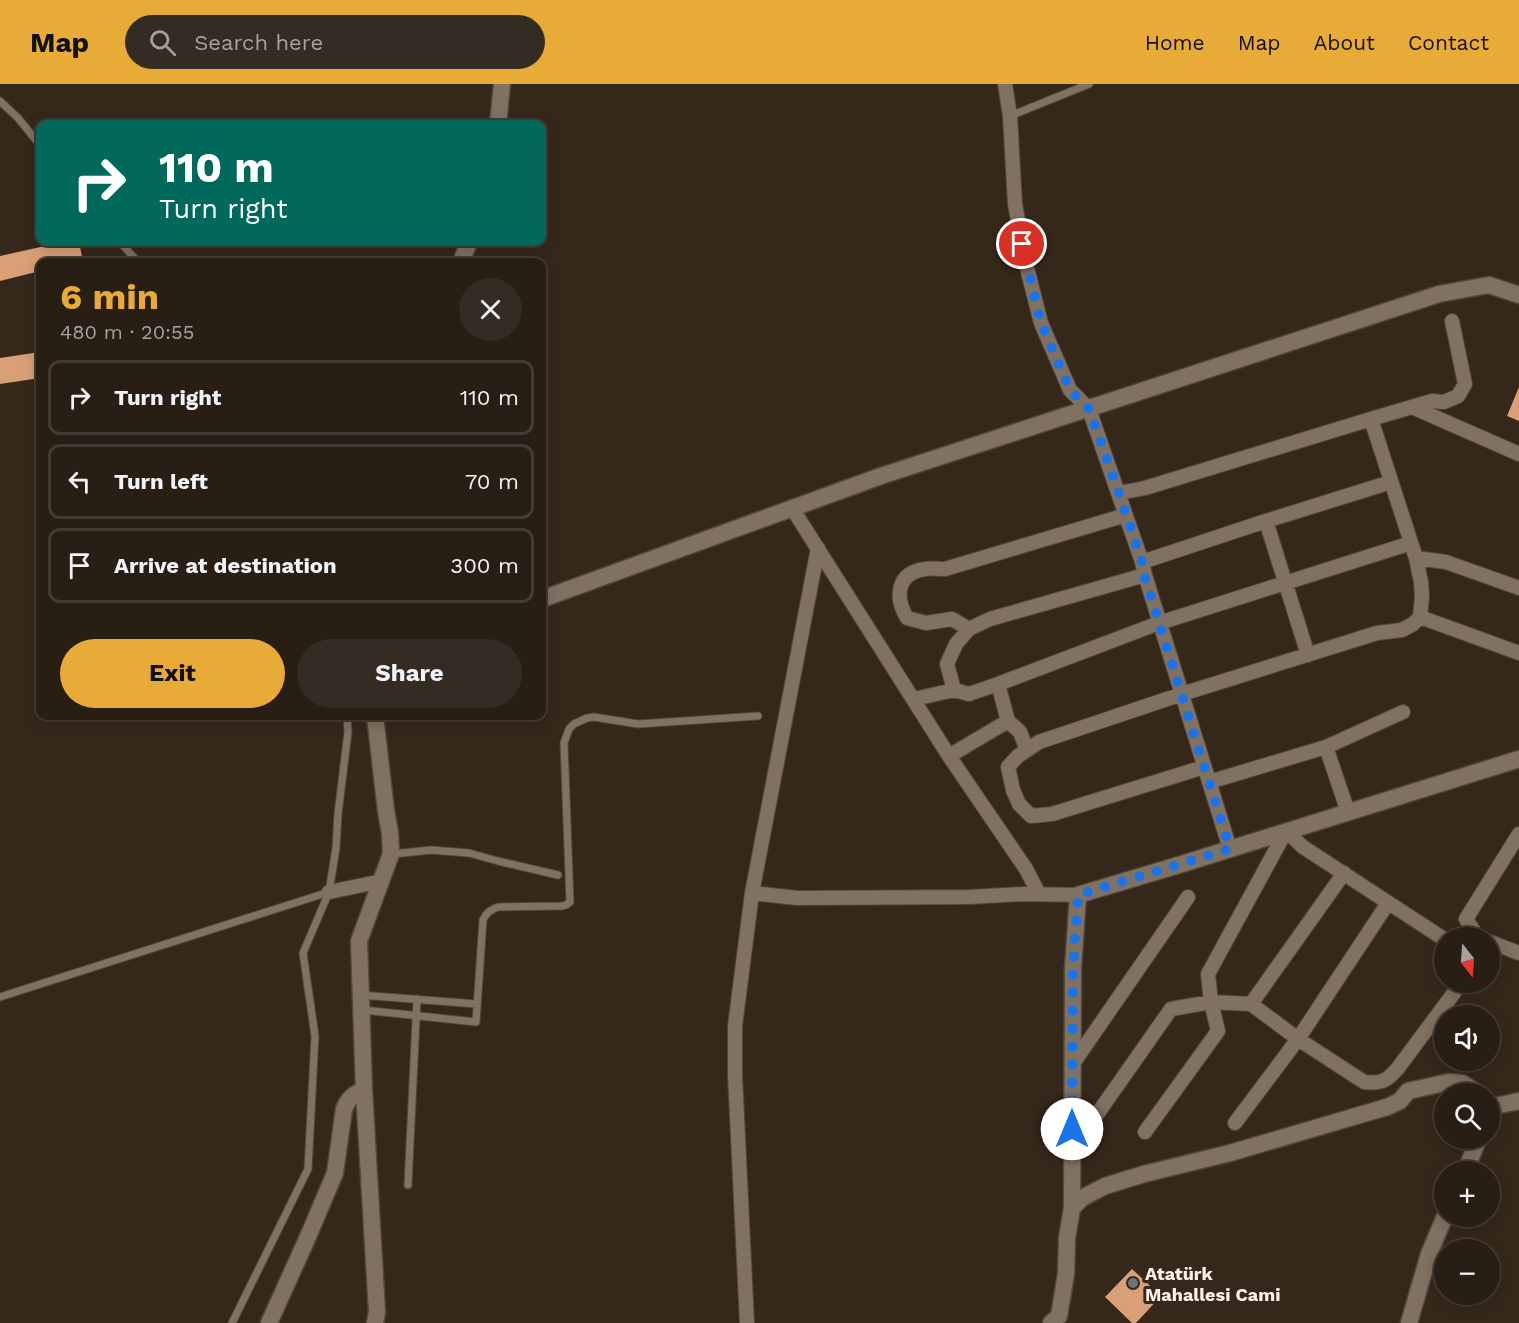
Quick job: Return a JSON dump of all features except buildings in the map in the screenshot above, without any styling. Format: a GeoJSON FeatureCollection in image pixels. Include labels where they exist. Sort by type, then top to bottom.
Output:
{"type":"FeatureCollection","features":[{"type":"Feature","properties":{"kind":"street"},"geometry":{"type":"LineString","coordinates":[[498,120],[502,84]]}},
{"type":"Feature","properties":{"kind":"street"},"geometry":{"type":"LineString","coordinates":[[1005,84],[1010,116],[1015,204],[1026,264],[1041,323],[1070,390],[1089,409],[1119,493],[1230,849]]}},
{"type":"Feature","properties":{"kind":"street"},"geometry":{"type":"LineString","coordinates":[[546,598],[881,476],[1439,294],[1489,285],[1519,295]]}},
{"type":"Feature","properties":{"kind":"street"},"geometry":{"type":"LineString","coordinates":[[1119,493],[1145,488],[1432,401],[1444,402],[1458,396],[1465,384],[1452,321]]}},
{"type":"Feature","properties":{"kind":"street"},"geometry":{"type":"LineString","coordinates":[[1412,407],[1519,454]]}},
{"type":"Feature","properties":{"kind":"street"},"geometry":{"type":"LineString","coordinates":[[1204,767],[1052,814],[1031,816],[1019,804],[1008,767],[1018,756],[1039,742],[1182,694],[1377,633],[1402,630],[1413,624],[1420,617],[1421,582],[1416,558],[1371,419]]}},
{"type":"Feature","properties":{"kind":"street"},"geometry":{"type":"LineString","coordinates":[[954,690],[947,664],[956,644],[969,629],[990,619],[1143,569],[1266,520],[1391,482]]}},
{"type":"Feature","properties":{"kind":"street"},"geometry":{"type":"LineString","coordinates":[[792,508],[949,756],[1026,869],[1039,894]]}},
{"type":"Feature","properties":{"kind":"street"},"geometry":{"type":"LineString","coordinates":[[969,629],[952,619],[926,622],[907,618],[901,607],[899,592],[904,579],[914,572],[925,569],[945,569],[1126,515]]}},
{"type":"Feature","properties":{"kind":"street"},"geometry":{"type":"LineString","coordinates":[[1266,520],[1308,655]]}},
{"type":"Feature","properties":{"kind":"street"},"geometry":{"type":"LineString","coordinates":[[914,699],[954,690],[969,694],[1159,623],[1411,543]]}},
{"type":"Feature","properties":{"kind":"street"},"geometry":{"type":"LineString","coordinates":[[747,1323],[734,1050],[735,1026],[752,893],[818,548]]}},
{"type":"Feature","properties":{"kind":"street"},"geometry":{"type":"LineString","coordinates":[[1416,558],[1446,562],[1519,588]]}},
{"type":"Feature","properties":{"kind":"street"},"geometry":{"type":"LineString","coordinates":[[1420,617],[1519,653]]}},
{"type":"Feature","properties":{"kind":"street"},"geometry":{"type":"LineString","coordinates":[[998,684],[1008,721],[1020,732],[1027,750]]}},
{"type":"Feature","properties":{"kind":"street"},"geometry":{"type":"LineString","coordinates":[[1209,782],[1326,747],[1403,712]]}},
{"type":"Feature","properties":{"kind":"street"},"geometry":{"type":"LineString","coordinates":[[375,1323],[377,1312],[364,1090],[359,941],[392,854],[376,720]]}},
{"type":"Feature","properties":{"kind":"street"},"geometry":{"type":"LineString","coordinates":[[949,756],[1008,721]]}},
{"type":"Feature","properties":{"kind":"street"},"geometry":{"type":"LineString","coordinates":[[1326,747],[1348,812]]}},
{"type":"Feature","properties":{"kind":"street"},"geometry":{"type":"LineString","coordinates":[[752,893],[796,898],[1078,895],[1519,759]]}},
{"type":"Feature","properties":{"kind":"street"},"geometry":{"type":"LineString","coordinates":[[1286,831],[1303,847],[1434,933]]}},
{"type":"Feature","properties":{"kind":"street"},"geometry":{"type":"LineString","coordinates":[[1145,1132],[1218,1031],[1211,1002],[1208,974],[1286,831]]}},
{"type":"Feature","properties":{"kind":"street"},"geometry":{"type":"LineString","coordinates":[[1471,927],[1466,919],[1519,834]]}},
{"type":"Feature","properties":{"kind":"street"},"geometry":{"type":"LineString","coordinates":[[1251,1004],[1344,873]]}},
{"type":"Feature","properties":{"kind":"street"},"geometry":{"type":"LineString","coordinates":[[329,892],[382,881]]}},
{"type":"Feature","properties":{"kind":"street"},"geometry":{"type":"LineString","coordinates":[[1051,1323],[1059,1316],[1066,1274],[1067,1239],[1072,1209],[1073,968],[1078,895]]}},
{"type":"Feature","properties":{"kind":"street"},"geometry":{"type":"LineString","coordinates":[[1072,1065],[1188,897]]}},
{"type":"Feature","properties":{"kind":"street"},"geometry":{"type":"LineString","coordinates":[[1235,1123],[1298,1039],[1388,903]]}},
{"type":"Feature","properties":{"kind":"street"},"geometry":{"type":"LineString","coordinates":[[1500,946],[1519,953]]}},
{"type":"Feature","properties":{"kind":"street"},"geometry":{"type":"LineString","coordinates":[[1072,1150],[1171,1008],[1211,1002],[1251,1004],[1298,1039],[1364,1082],[1374,1083],[1389,1079],[1454,993]]}},
{"type":"Feature","properties":{"kind":"street"},"geometry":{"type":"LineString","coordinates":[[1444,1083],[1462,1083]]}},
{"type":"Feature","properties":{"kind":"street"},"geometry":{"type":"LineString","coordinates":[[1072,1209],[1083,1198],[1105,1186],[1230,1153],[1387,1107],[1400,1101],[1408,1091],[1434,1085]]}},
{"type":"Feature","properties":{"kind":"street"},"geometry":{"type":"LineString","coordinates":[[269,1323],[335,1173],[347,1101],[354,1094],[364,1090]]}},
{"type":"Feature","properties":{"kind":"street"},"geometry":{"type":"LineString","coordinates":[[1500,1105],[1519,1101]]}},
{"type":"Feature","properties":{"kind":"street"},"geometry":{"type":"LineString","coordinates":[[1409,1323],[1429,1254],[1440,1227]]}},
{"type":"Feature","properties":{"kind":"lane"},"geometry":{"type":"LineString","coordinates":[[1010,116],[1089,84]]}},
{"type":"Feature","properties":{"kind":"lane"},"geometry":{"type":"LineString","coordinates":[[0,101],[36,140]]}},
{"type":"Feature","properties":{"kind":"lane"},"geometry":{"type":"LineString","coordinates":[[124,246],[134,258]]}},
{"type":"Feature","properties":{"kind":"lane"},"geometry":{"type":"LineString","coordinates":[[360,1002],[416,1016],[476,1022],[483,920],[488,911],[498,907],[566,906],[570,902],[564,743],[569,729],[574,724],[594,717],[638,724],[758,716]]}},
{"type":"Feature","properties":{"kind":"lane"},"geometry":{"type":"LineString","coordinates":[[232,1323],[308,1169],[315,1036],[303,953],[329,892],[336,848],[347,720]]}},
{"type":"Feature","properties":{"kind":"lane"},"geometry":{"type":"LineString","coordinates":[[392,854],[431,850],[469,853],[558,874]]}},
{"type":"Feature","properties":{"kind":"lane"},"geometry":{"type":"LineString","coordinates":[[0,997],[329,892]]}},
{"type":"Feature","properties":{"kind":"lane"},"geometry":{"type":"LineString","coordinates":[[360,1002],[417,999],[477,1004]]}},
{"type":"Feature","properties":{"kind":"lane"},"geometry":{"type":"LineString","coordinates":[[408,1185],[417,999]]}},
{"type":"Feature","properties":{"kind":"place","name":"Atatürk Mahallesi Cami"},"geometry":{"type":"Point","coordinates":[1133,1283]}},
{"type":"Feature","properties":{"kind":"route"},"geometry":{"type":"LineString","coordinates":[[1022,244],[1041,323],[1070,390],[1089,409],[1119,493],[1230,849],[1078,895],[1073,968],[1072,1129]]}}]}
